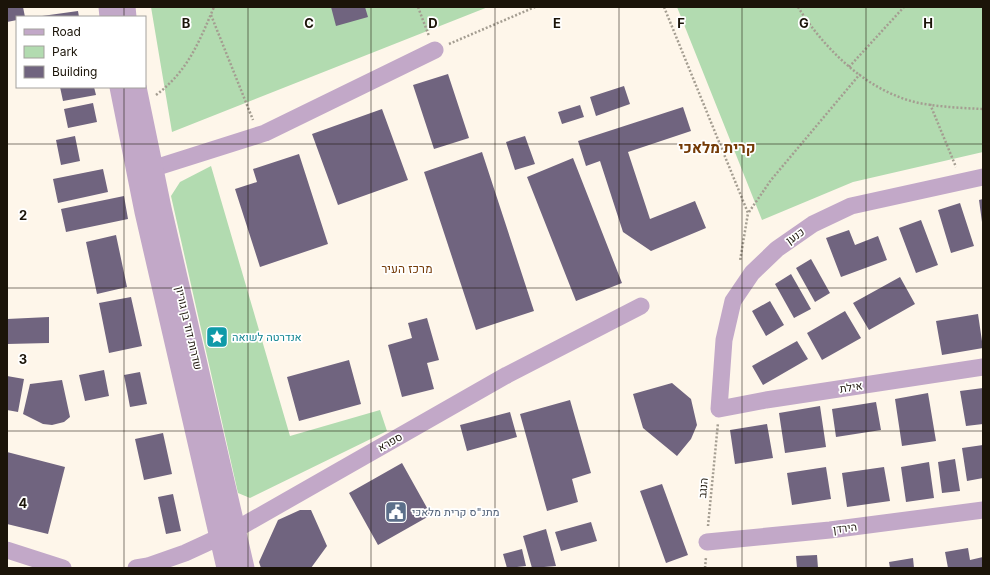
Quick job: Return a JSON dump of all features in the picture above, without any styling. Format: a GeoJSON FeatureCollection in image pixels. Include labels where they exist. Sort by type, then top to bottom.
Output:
{"type":"FeatureCollection","features":[{"type":"Feature","properties":{"kind":"street"},"geometry":{"type":"LineString","coordinates":[[145,171],[259,135],[435,50]]}},
{"type":"Feature","properties":{"kind":"street","name":"שדרות דוד בן גוריון"},"geometry":{"type":"LineString","coordinates":[[120,88],[145,171],[227,534],[227,568]]}},
{"type":"Feature","properties":{"kind":"street","name":"שדרות דוד בן גוריון"},"geometry":{"type":"LineString","coordinates":[[138,95],[145,171]]}},
{"type":"Feature","properties":{"kind":"street","name":"כנען"},"geometry":{"type":"LineString","coordinates":[[719,409],[724,340],[733,301],[752,273],[776,249],[814,224],[851,206],[983,177]]}},
{"type":"Feature","properties":{"kind":"street","name":"ספרא"},"geometry":{"type":"LineString","coordinates":[[136,568],[148,566],[227,534],[507,375],[641,306]]}},
{"type":"Feature","properties":{"kind":"street","name":"אילת"},"geometry":{"type":"LineString","coordinates":[[719,409],[766,400],[983,367]]}},
{"type":"Feature","properties":{"kind":"street","name":"הירדן"},"geometry":{"type":"LineString","coordinates":[[707,542],[838,529],[983,510]]}},
{"type":"Feature","properties":{"kind":"street","name":"שדרות דוד בן גוריון"},"geometry":{"type":"LineString","coordinates":[[227,534],[244,568]]}},
{"type":"Feature","properties":{"kind":"street"},"geometry":{"type":"LineString","coordinates":[[7,550],[63,568]]}},
{"type":"Feature","properties":{"kind":"path"},"geometry":{"type":"LineString","coordinates":[[138,95],[155,96],[172,83],[190,60],[214,7]]}},
{"type":"Feature","properties":{"kind":"path"},"geometry":{"type":"LineString","coordinates":[[418,7],[435,50],[535,7]]}},
{"type":"Feature","properties":{"kind":"path"},"geometry":{"type":"LineString","coordinates":[[664,7],[748,213]]}},
{"type":"Feature","properties":{"kind":"path"},"geometry":{"type":"LineString","coordinates":[[798,7],[809,24],[842,61],[879,88],[918,103],[983,109]]}},
{"type":"Feature","properties":{"kind":"path"},"geometry":{"type":"LineString","coordinates":[[849,66],[904,7]]}},
{"type":"Feature","properties":{"kind":"path"},"geometry":{"type":"LineString","coordinates":[[211,15],[259,135]]}},
{"type":"Feature","properties":{"kind":"path"},"geometry":{"type":"LineString","coordinates":[[740,264],[748,213],[771,180],[860,74]]}},
{"type":"Feature","properties":{"kind":"path"},"geometry":{"type":"LineString","coordinates":[[930,104],[962,182]]}},
{"type":"Feature","properties":{"kind":"path","name":"הנגב"},"geometry":{"type":"LineString","coordinates":[[705,568],[719,409]]}},
{"type":"Feature","properties":{"kind":"green space"},"geometry":{"type":"Polygon","coordinates":[[[151,7],[488,7],[172,132],[151,7]]]}},
{"type":"Feature","properties":{"kind":"green space"},"geometry":{"type":"Polygon","coordinates":[[[677,7],[983,7],[983,152],[853,182],[762,220],[677,7]]]}},
{"type":"Feature","properties":{"kind":"green space"},"geometry":{"type":"Polygon","coordinates":[[[211,166],[290,436],[380,410],[387,431],[250,498],[238,493],[171,196],[180,182],[211,166]]]}},
{"type":"Feature","properties":{"kind":"building"},"geometry":{"type":"Polygon","coordinates":[[[7,7],[23,7],[25,16],[16,16],[16,20],[7,22],[7,7]]]}},
{"type":"Feature","properties":{"kind":"building"},"geometry":{"type":"Polygon","coordinates":[[[331,7],[365,7],[368,17],[336,26],[331,7]]]}},
{"type":"Feature","properties":{"kind":"building"},"geometry":{"type":"Polygon","coordinates":[[[78,11],[79,16],[42,16],[78,11]]]}},
{"type":"Feature","properties":{"kind":"building"},"geometry":{"type":"Polygon","coordinates":[[[448,74],[469,138],[434,149],[413,85],[448,74]]]}},
{"type":"Feature","properties":{"kind":"building"},"geometry":{"type":"Polygon","coordinates":[[[624,86],[630,104],[596,116],[590,97],[624,86]]]}},
{"type":"Feature","properties":{"kind":"building"},"geometry":{"type":"Polygon","coordinates":[[[60,88],[94,88],[96,95],[63,101],[60,88]]]}},
{"type":"Feature","properties":{"kind":"building"},"geometry":{"type":"Polygon","coordinates":[[[93,103],[97,122],[68,128],[64,109],[93,103]]]}},
{"type":"Feature","properties":{"kind":"building"},"geometry":{"type":"Polygon","coordinates":[[[580,105],[584,117],[562,124],[558,112],[580,105]]]}},
{"type":"Feature","properties":{"kind":"building"},"geometry":{"type":"Polygon","coordinates":[[[683,107],[691,131],[628,152],[650,219],[695,201],[706,228],[651,251],[623,232],[600,161],[586,166],[578,141],[683,107]]]}},
{"type":"Feature","properties":{"kind":"building"},"geometry":{"type":"Polygon","coordinates":[[[382,109],[408,180],[338,205],[312,134],[382,109]]]}},
{"type":"Feature","properties":{"kind":"building"},"geometry":{"type":"Polygon","coordinates":[[[75,136],[80,161],[61,165],[56,140],[75,136]]]}},
{"type":"Feature","properties":{"kind":"building"},"geometry":{"type":"Polygon","coordinates":[[[525,136],[535,164],[515,170],[506,142],[525,136]]]}},
{"type":"Feature","properties":{"kind":"building"},"geometry":{"type":"Polygon","coordinates":[[[482,152],[534,311],[476,330],[424,172],[482,152]]]}},
{"type":"Feature","properties":{"kind":"building"},"geometry":{"type":"Polygon","coordinates":[[[299,154],[328,244],[260,267],[235,189],[257,182],[253,169],[299,154]]]}},
{"type":"Feature","properties":{"kind":"building"},"geometry":{"type":"Polygon","coordinates":[[[573,158],[622,283],[576,301],[527,177],[573,158]]]}},
{"type":"Feature","properties":{"kind":"building"},"geometry":{"type":"Polygon","coordinates":[[[103,169],[108,192],[58,203],[53,179],[103,169]]]}},
{"type":"Feature","properties":{"kind":"building"},"geometry":{"type":"Polygon","coordinates":[[[124,196],[128,219],[66,232],[61,209],[124,196]]]}},
{"type":"Feature","properties":{"kind":"building"},"geometry":{"type":"Polygon","coordinates":[[[983,199],[983,222],[982,222],[979,200],[983,199]]]}},
{"type":"Feature","properties":{"kind":"building"},"geometry":{"type":"Polygon","coordinates":[[[960,203],[974,246],[951,253],[938,210],[960,203]]]}},
{"type":"Feature","properties":{"kind":"building"},"geometry":{"type":"Polygon","coordinates":[[[921,220],[938,265],[916,273],[899,228],[921,220]]]}},
{"type":"Feature","properties":{"kind":"building"},"geometry":{"type":"Polygon","coordinates":[[[849,230],[855,245],[878,236],[887,260],[841,277],[826,238],[849,230]]]}},
{"type":"Feature","properties":{"kind":"building"},"geometry":{"type":"Polygon","coordinates":[[[116,235],[127,287],[97,294],[86,242],[116,235]]]}},
{"type":"Feature","properties":{"kind":"building"},"geometry":{"type":"Polygon","coordinates":[[[811,259],[830,293],[815,302],[796,268],[811,259]]]}},
{"type":"Feature","properties":{"kind":"building"},"geometry":{"type":"Polygon","coordinates":[[[791,274],[811,309],[794,318],[775,284],[791,274]]]}},
{"type":"Feature","properties":{"kind":"building"},"geometry":{"type":"Polygon","coordinates":[[[900,277],[915,304],[869,330],[853,303],[900,277]]]}},
{"type":"Feature","properties":{"kind":"building"},"geometry":{"type":"Polygon","coordinates":[[[131,297],[142,346],[109,353],[99,303],[131,297]]]}},
{"type":"Feature","properties":{"kind":"building"},"geometry":{"type":"Polygon","coordinates":[[[770,301],[784,325],[766,336],[752,311],[770,301]]]}},
{"type":"Feature","properties":{"kind":"building"},"geometry":{"type":"Polygon","coordinates":[[[845,311],[861,338],[822,360],[807,333],[845,311]]]}},
{"type":"Feature","properties":{"kind":"building"},"geometry":{"type":"Polygon","coordinates":[[[978,314],[983,348],[942,355],[936,321],[978,314]]]}},
{"type":"Feature","properties":{"kind":"building"},"geometry":{"type":"Polygon","coordinates":[[[49,317],[49,343],[7,344],[7,319],[49,317]]]}},
{"type":"Feature","properties":{"kind":"building"},"geometry":{"type":"Polygon","coordinates":[[[427,318],[439,360],[427,363],[434,389],[402,397],[388,345],[412,338],[408,323],[427,318]]]}},
{"type":"Feature","properties":{"kind":"building"},"geometry":{"type":"Polygon","coordinates":[[[797,341],[808,359],[763,385],[752,366],[797,341]]]}},
{"type":"Feature","properties":{"kind":"building"},"geometry":{"type":"Polygon","coordinates":[[[349,360],[361,404],[299,421],[287,377],[349,360]]]}},
{"type":"Feature","properties":{"kind":"building"},"geometry":{"type":"Polygon","coordinates":[[[104,370],[109,396],[85,401],[79,375],[104,370]]]}},
{"type":"Feature","properties":{"kind":"building"},"geometry":{"type":"Polygon","coordinates":[[[140,372],[147,404],[130,407],[124,375],[140,372]]]}},
{"type":"Feature","properties":{"kind":"building"},"geometry":{"type":"Polygon","coordinates":[[[7,376],[24,379],[18,412],[7,410],[7,376]]]}},
{"type":"Feature","properties":{"kind":"building"},"geometry":{"type":"Polygon","coordinates":[[[62,380],[70,417],[64,422],[52,425],[43,424],[23,414],[30,384],[62,380]]]}},
{"type":"Feature","properties":{"kind":"building"},"geometry":{"type":"Polygon","coordinates":[[[672,383],[691,399],[697,425],[691,439],[677,456],[643,428],[633,394],[672,383]]]}},
{"type":"Feature","properties":{"kind":"building"},"geometry":{"type":"Polygon","coordinates":[[[983,388],[983,424],[966,426],[960,391],[983,388]]]}},
{"type":"Feature","properties":{"kind":"building"},"geometry":{"type":"Polygon","coordinates":[[[928,393],[936,441],[902,446],[895,399],[928,393]]]}},
{"type":"Feature","properties":{"kind":"building"},"geometry":{"type":"Polygon","coordinates":[[[570,400],[591,473],[572,479],[578,502],[547,511],[520,414],[570,400]]]}},
{"type":"Feature","properties":{"kind":"building"},"geometry":{"type":"Polygon","coordinates":[[[876,402],[881,430],[836,437],[832,409],[876,402]]]}},
{"type":"Feature","properties":{"kind":"building"},"geometry":{"type":"Polygon","coordinates":[[[820,406],[826,447],[785,453],[779,413],[820,406]]]}},
{"type":"Feature","properties":{"kind":"building"},"geometry":{"type":"Polygon","coordinates":[[[510,412],[517,437],[467,451],[460,425],[510,412]]]}},
{"type":"Feature","properties":{"kind":"building"},"geometry":{"type":"Polygon","coordinates":[[[767,424],[773,458],[735,464],[730,430],[767,424]]]}},
{"type":"Feature","properties":{"kind":"building"},"geometry":{"type":"Polygon","coordinates":[[[163,433],[172,474],[144,480],[135,439],[163,433]]]}},
{"type":"Feature","properties":{"kind":"building"},"geometry":{"type":"Polygon","coordinates":[[[983,445],[983,478],[967,481],[962,448],[983,445]]]}},
{"type":"Feature","properties":{"kind":"building"},"geometry":{"type":"Polygon","coordinates":[[[7,452],[65,467],[48,534],[7,524],[7,452]]]}},
{"type":"Feature","properties":{"kind":"building"},"geometry":{"type":"Polygon","coordinates":[[[955,459],[960,491],[942,493],[938,462],[955,459]]]}},
{"type":"Feature","properties":{"kind":"building"},"geometry":{"type":"Polygon","coordinates":[[[929,462],[934,498],[906,502],[901,467],[929,462]]]}},
{"type":"Feature","properties":{"kind":"building"},"geometry":{"type":"Polygon","coordinates":[[[402,463],[431,515],[378,545],[349,493],[402,463]]]}},
{"type":"Feature","properties":{"kind":"building"},"geometry":{"type":"Polygon","coordinates":[[[826,467],[831,499],[792,505],[787,473],[826,467]]]}},
{"type":"Feature","properties":{"kind":"building"},"geometry":{"type":"Polygon","coordinates":[[[884,467],[890,501],[847,507],[842,473],[884,467]]]}},
{"type":"Feature","properties":{"kind":"building"},"geometry":{"type":"Polygon","coordinates":[[[662,484],[688,555],[666,563],[640,491],[662,484]]]}},
{"type":"Feature","properties":{"kind":"building"},"geometry":{"type":"Polygon","coordinates":[[[173,494],[181,531],[166,534],[158,497],[173,494]]]}},
{"type":"Feature","properties":{"kind":"building"},"geometry":{"type":"Polygon","coordinates":[[[300,510],[311,510],[327,546],[311,568],[261,568],[259,562],[278,520],[300,510]]]}},
{"type":"Feature","properties":{"kind":"building"},"geometry":{"type":"Polygon","coordinates":[[[591,522],[597,541],[561,551],[555,532],[591,522]]]}},
{"type":"Feature","properties":{"kind":"building"},"geometry":{"type":"Polygon","coordinates":[[[546,529],[556,566],[532,568],[523,536],[546,529]]]}},
{"type":"Feature","properties":{"kind":"building"},"geometry":{"type":"Polygon","coordinates":[[[968,548],[970,560],[983,557],[983,568],[948,568],[945,552],[968,548]]]}},
{"type":"Feature","properties":{"kind":"building"},"geometry":{"type":"Polygon","coordinates":[[[522,549],[526,566],[507,568],[503,554],[522,549]]]}},
{"type":"Feature","properties":{"kind":"building"},"geometry":{"type":"Polygon","coordinates":[[[817,555],[818,568],[797,568],[796,556],[817,555]]]}},
{"type":"Feature","properties":{"kind":"building"},"geometry":{"type":"Polygon","coordinates":[[[913,558],[914,568],[890,568],[889,562],[913,558]]]}},
{"type":"Feature","properties":{"kind":"place","name":"אנדרטה לשואה"},"geometry":{"type":"Point","coordinates":[217,337]}},
{"type":"Feature","properties":{"kind":"place","name":"מתנ\"ס קרית מלאכי"},"geometry":{"type":"Point","coordinates":[396,512]}},
{"type":"Feature","properties":{"kind":"district","name":"קרית מלאכי"},"geometry":{"type":"Point","coordinates":[717,148]}},
{"type":"Feature","properties":{"kind":"district","name":"מרכז העיר"},"geometry":{"type":"Point","coordinates":[407,269]}}]}
